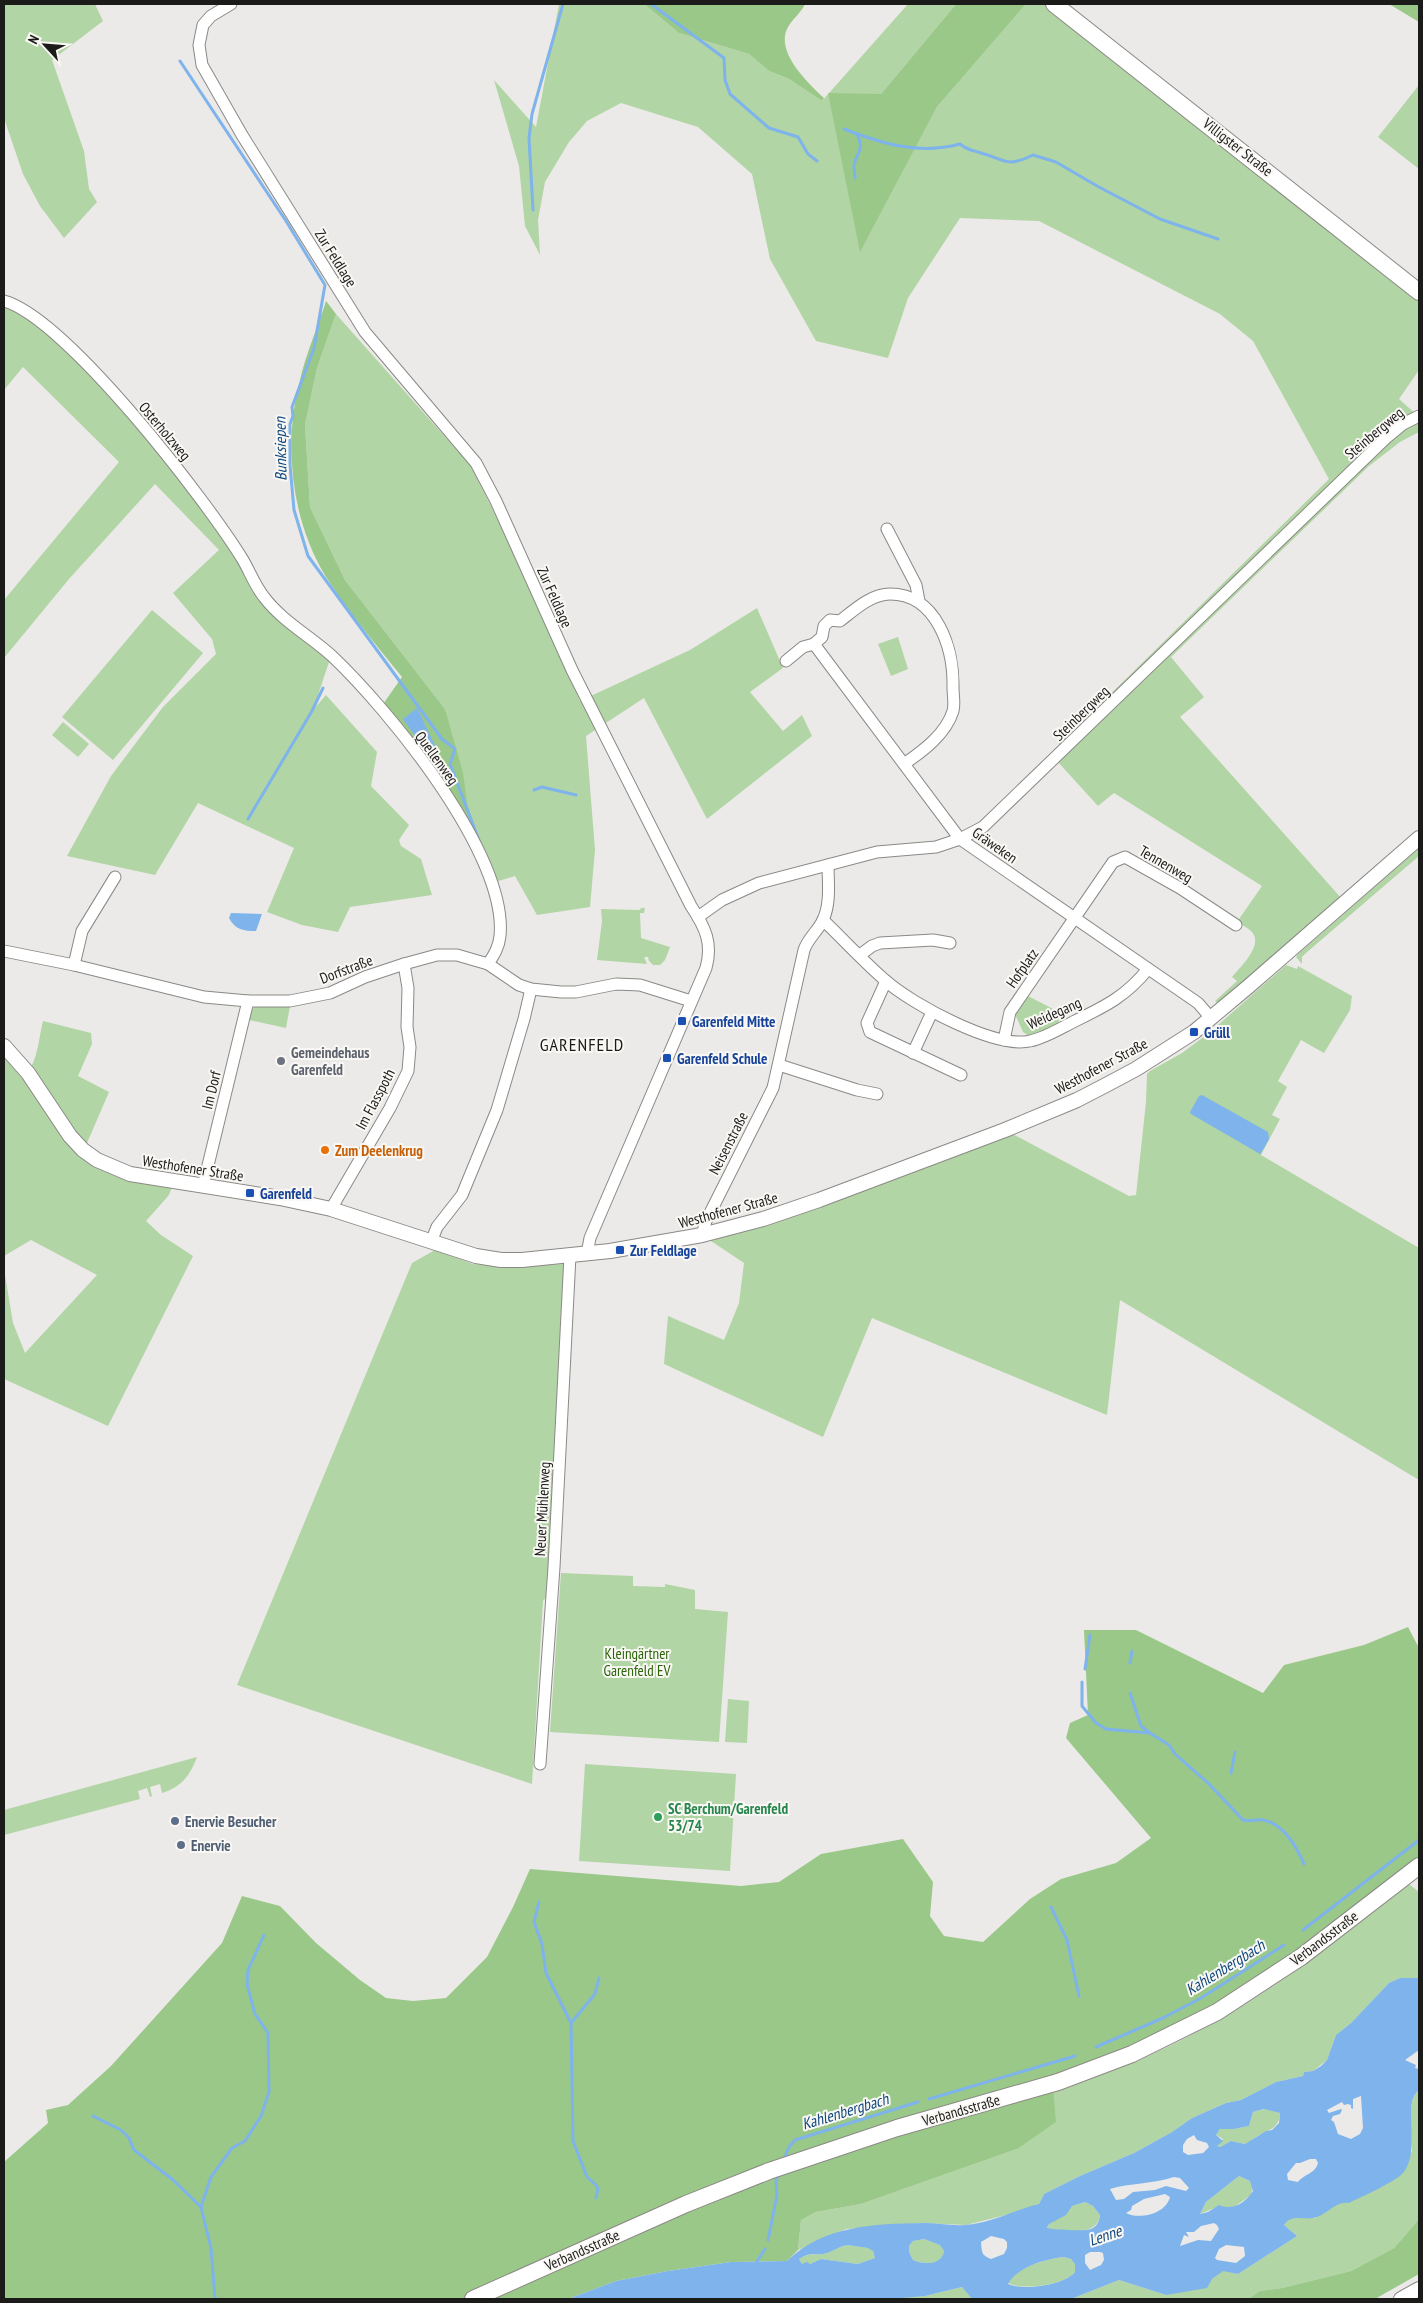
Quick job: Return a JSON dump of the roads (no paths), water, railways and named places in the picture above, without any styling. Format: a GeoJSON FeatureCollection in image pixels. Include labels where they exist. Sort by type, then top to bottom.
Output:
{"type":"FeatureCollection","features":[{"type":"Feature","properties":{"kind":"main road","name":"Villigster Straße"},"geometry":{"type":"LineString","coordinates":[[1054,4],[1419,292]]}},
{"type":"Feature","properties":{"kind":"main road","name":"Verbandsstraße"},"geometry":{"type":"LineString","coordinates":[[473,2299],[686,2204],[769,2170],[896,2128],[1058,2082],[1132,2054],[1217,2012],[1301,1957],[1419,1866]]}},
{"type":"Feature","properties":{"kind":"street","name":"Zur Feldlage"},"geometry":{"type":"LineString","coordinates":[[231,4],[211,16],[203,26],[199,45],[202,65],[263,168],[365,332],[476,463],[496,501],[586,698],[707,933],[709,951],[706,968],[590,1238],[587,1254]]}},
{"type":"Feature","properties":{"kind":"street","name":"Osterholzweg"},"geometry":{"type":"LineString","coordinates":[[4,301],[14,304],[54,334],[88,366],[146,431],[199,497],[243,560],[263,597],[274,608]]}},
{"type":"Feature","properties":{"kind":"street","name":"Steinbergweg"},"geometry":{"type":"LineString","coordinates":[[698,917],[722,900],[759,883],[877,852],[936,847],[960,839],[983,827],[1386,438],[1403,424],[1419,416]]}},
{"type":"Feature","properties":{"kind":"street"},"geometry":{"type":"LineString","coordinates":[[887,529],[916,585],[919,601],[938,623],[954,670],[953,710],[944,728],[931,743],[904,764]]}},
{"type":"Feature","properties":{"kind":"street"},"geometry":{"type":"LineString","coordinates":[[786,661],[803,647],[814,644],[822,638],[824,626],[830,620],[840,621],[868,600],[888,594],[919,601]]}},
{"type":"Feature","properties":{"kind":"street","name":"Quellenweg"},"geometry":{"type":"LineString","coordinates":[[274,608],[331,656],[381,707],[433,776],[471,833],[498,900],[500,937],[496,952],[488,964]]}},
{"type":"Feature","properties":{"kind":"street","name":"Gräweken"},"geometry":{"type":"LineString","coordinates":[[814,644],[960,839],[1198,1004],[1211,1018]]}},
{"type":"Feature","properties":{"kind":"street","name":"Westhofener Straße"},"geometry":{"type":"LineString","coordinates":[[4,1046],[28,1073],[70,1136],[83,1150],[96,1160],[130,1174],[280,1198],[331,1209],[476,1256],[501,1260],[587,1254],[702,1235],[762,1219],[819,1200],[1005,1130],[1077,1100],[1136,1069],[1183,1039],[1211,1018],[1419,838]]}},
{"type":"Feature","properties":{"kind":"street","name":"Tennenweg"},"geometry":{"type":"LineString","coordinates":[[1075,918],[1113,862],[1125,857],[1180,888],[1236,925]]}},
{"type":"Feature","properties":{"kind":"street","name":"Neisenstraße"},"geometry":{"type":"LineString","coordinates":[[702,1235],[706,1221],[773,1088],[804,950],[808,938],[823,920],[828,896],[828,865]]}},
{"type":"Feature","properties":{"kind":"street"},"geometry":{"type":"LineString","coordinates":[[74,965],[82,930],[115,877]]}},
{"type":"Feature","properties":{"kind":"street","name":"Hofplatz"},"geometry":{"type":"LineString","coordinates":[[1004,1040],[1010,1012],[1075,918]]}},
{"type":"Feature","properties":{"kind":"street","name":"Weidegang"},"geometry":{"type":"LineString","coordinates":[[823,920],[886,981],[932,1012],[985,1036],[1004,1040],[1029,1042],[1098,1010],[1126,993],[1148,969]]}},
{"type":"Feature","properties":{"kind":"street"},"geometry":{"type":"LineString","coordinates":[[860,955],[872,946],[880,943],[934,940],[950,943]]}},
{"type":"Feature","properties":{"kind":"street","name":"Dorfstraße"},"geometry":{"type":"LineString","coordinates":[[4,951],[74,965],[204,997],[248,1001],[290,1001],[330,994],[365,977],[404,964],[437,955],[458,954],[488,964],[519,985],[531,989],[569,992],[616,984],[640,985],[691,1001]]}},
{"type":"Feature","properties":{"kind":"street","name":"Im Flasspoth"},"geometry":{"type":"LineString","coordinates":[[331,1209],[390,1108],[408,1071],[410,1047],[407,1027],[408,988],[404,964]]}},
{"type":"Feature","properties":{"kind":"street"},"geometry":{"type":"LineString","coordinates":[[886,981],[867,1023],[867,1028],[870,1032],[961,1075]]}},
{"type":"Feature","properties":{"kind":"street"},"geometry":{"type":"LineString","coordinates":[[432,1242],[437,1227],[462,1195],[498,1110],[531,989]]}},
{"type":"Feature","properties":{"kind":"street","name":"Im Dorf"},"geometry":{"type":"LineString","coordinates":[[202,1186],[248,1001]]}},
{"type":"Feature","properties":{"kind":"street"},"geometry":{"type":"LineString","coordinates":[[913,1053],[932,1012]]}},
{"type":"Feature","properties":{"kind":"street"},"geometry":{"type":"LineString","coordinates":[[779,1065],[856,1090],[877,1094]]}},
{"type":"Feature","properties":{"kind":"street","name":"Neuer Mühlenweg"},"geometry":{"type":"LineString","coordinates":[[540,1764],[554,1567],[570,1256]]}},
{"type":"Feature","properties":{"kind":"street"},"geometry":{"type":"LineString","coordinates":[[1401,2299],[1419,2288]]}},
{"type":"Feature","properties":{"kind":"water"},"geometry":{"type":"Polygon","coordinates":[[[417,708],[438,752],[431,758],[403,719],[417,708]]]}},
{"type":"Feature","properties":{"kind":"water"},"geometry":{"type":"Polygon","coordinates":[[[231,913],[262,914],[256,931],[252,931],[240,929],[234,925],[229,918],[231,913]]]}},
{"type":"Feature","properties":{"kind":"water"},"geometry":{"type":"Polygon","coordinates":[[[1202,1095],[1268,1132],[1269,1139],[1260,1154],[1191,1114],[1190,1112],[1199,1096],[1202,1095]]]}},
{"type":"Feature","properties":{"kind":"water","name":"Lenne"},"geometry":{"type":"Polygon","coordinates":[[[1400,1978],[1419,1978],[1419,2050],[1405,2060],[1416,2065],[1415,2068],[1419,2069],[1419,2090],[1414,2096],[1412,2105],[1411,2152],[1403,2173],[1378,2189],[1349,2203],[1339,2204],[1318,2217],[1290,2220],[1284,2225],[1297,2236],[1238,2274],[1223,2271],[1212,2279],[1207,2288],[1166,2295],[1119,2280],[1071,2299],[972,2299],[962,2287],[925,2296],[889,2299],[568,2299],[616,2281],[668,2271],[731,2262],[787,2261],[801,2249],[817,2240],[833,2233],[851,2229],[905,2223],[975,2224],[1039,2204],[1044,2194],[1134,2153],[1172,2132],[1192,2118],[1226,2103],[1241,2100],[1276,2082],[1303,2076],[1304,2072],[1313,2071],[1321,2066],[1327,2060],[1336,2035],[1351,2023],[1389,1983],[1400,1978]],[[1361,2096],[1353,2099],[1353,2109],[1351,2105],[1344,2105],[1342,2102],[1327,2110],[1329,2113],[1342,2110],[1340,2114],[1333,2116],[1331,2120],[1334,2122],[1338,2134],[1351,2139],[1360,2134],[1363,2128],[1361,2096]],[[1264,2109],[1253,2112],[1249,2126],[1220,2129],[1216,2135],[1223,2141],[1217,2146],[1220,2147],[1231,2141],[1245,2144],[1266,2131],[1272,2130],[1279,2123],[1280,2113],[1264,2109]],[[1194,2135],[1187,2139],[1183,2145],[1183,2152],[1188,2155],[1203,2153],[1209,2147],[1207,2143],[1197,2140],[1194,2135]],[[1310,2159],[1296,2163],[1287,2174],[1288,2180],[1298,2182],[1312,2172],[1318,2163],[1316,2159],[1310,2159]],[[1239,2176],[1206,2202],[1200,2214],[1208,2212],[1219,2205],[1229,2207],[1238,2205],[1253,2191],[1250,2181],[1239,2176]],[[1174,2177],[1110,2189],[1116,2200],[1124,2199],[1133,2192],[1155,2190],[1166,2186],[1186,2191],[1189,2188],[1180,2178],[1174,2177]],[[1165,2194],[1144,2199],[1132,2206],[1131,2210],[1126,2213],[1138,2216],[1151,2214],[1163,2208],[1170,2197],[1165,2194]],[[1085,2202],[1072,2206],[1066,2215],[1049,2224],[1047,2228],[1052,2229],[1088,2230],[1096,2225],[1100,2215],[1093,2206],[1085,2202]],[[1214,2223],[1201,2226],[1194,2232],[1186,2232],[1189,2237],[1184,2235],[1180,2246],[1198,2240],[1211,2241],[1219,2229],[1214,2223]],[[991,2236],[981,2242],[983,2253],[991,2259],[1004,2254],[1007,2242],[1004,2239],[991,2236]],[[924,2239],[913,2241],[909,2246],[909,2252],[913,2260],[922,2263],[932,2263],[943,2256],[944,2251],[940,2245],[924,2239]],[[847,2245],[823,2254],[809,2255],[799,2259],[802,2264],[807,2262],[810,2264],[821,2259],[858,2264],[875,2258],[873,2251],[868,2248],[847,2245]],[[1226,2245],[1219,2249],[1215,2258],[1236,2263],[1245,2256],[1244,2247],[1226,2245]],[[1090,2252],[1085,2255],[1085,2263],[1090,2270],[1101,2265],[1104,2260],[1103,2253],[1090,2252]],[[1064,2257],[1032,2265],[1018,2273],[1008,2284],[1024,2287],[1044,2286],[1070,2277],[1075,2272],[1075,2264],[1071,2259],[1064,2257]]]}},
{"type":"Feature","properties":{"kind":"waterway"},"geometry":{"type":"LineString","coordinates":[[533,210],[529,138],[532,114],[563,4]]}},
{"type":"Feature","properties":{"kind":"waterway"},"geometry":{"type":"LineString","coordinates":[[651,4],[724,58],[725,80],[730,94],[769,128],[798,137],[808,154],[817,161]]}},
{"type":"Feature","properties":{"kind":"waterway","name":"Bunksiepen"},"geometry":{"type":"LineString","coordinates":[[180,61],[286,221],[325,285],[314,348],[292,407],[293,416],[290,424],[290,465],[294,510],[308,556],[442,739],[455,749],[450,764],[480,843]]}},
{"type":"Feature","properties":{"kind":"waterway"},"geometry":{"type":"LineString","coordinates":[[844,129],[887,143],[916,148],[945,147],[960,144],[970,150],[1006,162],[1017,161],[1033,155],[1056,162],[1160,219],[1218,239]]}},
{"type":"Feature","properties":{"kind":"waterway"},"geometry":{"type":"LineString","coordinates":[[855,178],[854,165],[860,151],[857,134]]}},
{"type":"Feature","properties":{"kind":"waterway"},"geometry":{"type":"LineString","coordinates":[[248,819],[312,711],[323,688]]}},
{"type":"Feature","properties":{"kind":"waterway"},"geometry":{"type":"LineString","coordinates":[[534,790],[542,787],[576,795]]}},
{"type":"Feature","properties":{"kind":"waterway"},"geometry":{"type":"LineString","coordinates":[[1085,1669],[1090,1635]]}},
{"type":"Feature","properties":{"kind":"waterway"},"geometry":{"type":"LineString","coordinates":[[1130,1663],[1132,1651]]}},
{"type":"Feature","properties":{"kind":"waterway"},"geometry":{"type":"LineString","coordinates":[[1082,1682],[1082,1706],[1096,1723],[1106,1729],[1150,1733],[1169,1745],[1175,1754],[1209,1784],[1243,1820],[1263,1820],[1270,1822],[1283,1831],[1293,1843],[1304,1864]]}},
{"type":"Feature","properties":{"kind":"waterway"},"geometry":{"type":"LineString","coordinates":[[1130,1693],[1141,1726],[1150,1733]]}},
{"type":"Feature","properties":{"kind":"waterway"},"geometry":{"type":"LineString","coordinates":[[1231,1773],[1235,1752]]}},
{"type":"Feature","properties":{"kind":"waterway","name":"Kahlenbergbach"},"geometry":{"type":"LineString","coordinates":[[1303,1930],[1419,1840]]}},
{"type":"Feature","properties":{"kind":"waterway"},"geometry":{"type":"LineString","coordinates":[[539,1902],[534,1922],[542,1944],[546,1973],[571,2023],[573,2141],[587,2177],[598,2189],[596,2198]]}},
{"type":"Feature","properties":{"kind":"waterway"},"geometry":{"type":"LineString","coordinates":[[1051,1907],[1067,1940],[1079,1996]]}},
{"type":"Feature","properties":{"kind":"waterway"},"geometry":{"type":"LineString","coordinates":[[215,2299],[211,2248],[201,2207],[211,2177],[232,2148],[245,2141],[261,2116],[269,2092],[268,2033],[255,2014],[247,1984],[248,1970],[264,1935]]}},
{"type":"Feature","properties":{"kind":"waterway","name":"Kahlenbergbach"},"geometry":{"type":"LineString","coordinates":[[1096,2047],[1163,2018],[1201,1998],[1284,1945]]}},
{"type":"Feature","properties":{"kind":"waterway"},"geometry":{"type":"LineString","coordinates":[[571,2023],[595,1994],[599,1978]]}},
{"type":"Feature","properties":{"kind":"waterway","name":"Kahlenbergbach"},"geometry":{"type":"LineString","coordinates":[[929,2099],[1075,2056]]}},
{"type":"Feature","properties":{"kind":"waterway","name":"Kahlenbergbach"},"geometry":{"type":"LineString","coordinates":[[784,2159],[789,2147],[795,2140],[918,2102]]}},
{"type":"Feature","properties":{"kind":"waterway"},"geometry":{"type":"LineString","coordinates":[[93,2116],[121,2130],[129,2138],[134,2150],[172,2179],[201,2207]]}},
{"type":"Feature","properties":{"kind":"waterway","name":"Kahlenbergbach"},"geometry":{"type":"LineString","coordinates":[[768,2240],[777,2195],[776,2181],[778,2174]]}},
{"type":"Feature","properties":{"kind":"waterway","name":"Kahlenbergbach"},"geometry":{"type":"LineString","coordinates":[[756,2263],[765,2249]]}},
{"type":"Feature","properties":{"kind":"place","name":"Garenfeld Mitte"},"geometry":{"type":"Point","coordinates":[682,1021]}},
{"type":"Feature","properties":{"kind":"place","name":"Grüll"},"geometry":{"type":"Point","coordinates":[1194,1032]}},
{"type":"Feature","properties":{"kind":"place","name":"Garenfeld Schule"},"geometry":{"type":"Point","coordinates":[667,1058]}},
{"type":"Feature","properties":{"kind":"place","name":"Gemeindehaus Garenfeld"},"geometry":{"type":"Point","coordinates":[281,1061]}},
{"type":"Feature","properties":{"kind":"place","name":"Zum Deelenkrug"},"geometry":{"type":"Point","coordinates":[325,1150]}},
{"type":"Feature","properties":{"kind":"place","name":"Garenfeld"},"geometry":{"type":"Point","coordinates":[250,1193]}},
{"type":"Feature","properties":{"kind":"place","name":"Zur Feldlage"},"geometry":{"type":"Point","coordinates":[620,1250]}},
{"type":"Feature","properties":{"kind":"place","name":"SC Berchum/Garenfeld 53/74"},"geometry":{"type":"Point","coordinates":[658,1817]}},
{"type":"Feature","properties":{"kind":"place","name":"Enervie Besucher"},"geometry":{"type":"Point","coordinates":[175,1821]}},
{"type":"Feature","properties":{"kind":"place","name":"Enervie"},"geometry":{"type":"Point","coordinates":[181,1845]}},
{"type":"Feature","properties":{"kind":"district","name":"GARENFELD"},"geometry":{"type":"Point","coordinates":[582,1044]}},
{"type":"Feature","properties":{"kind":"park label","name":"Kleingärtner Garenfeld EV"},"geometry":{"type":"Point","coordinates":[637,1662]}}]}
